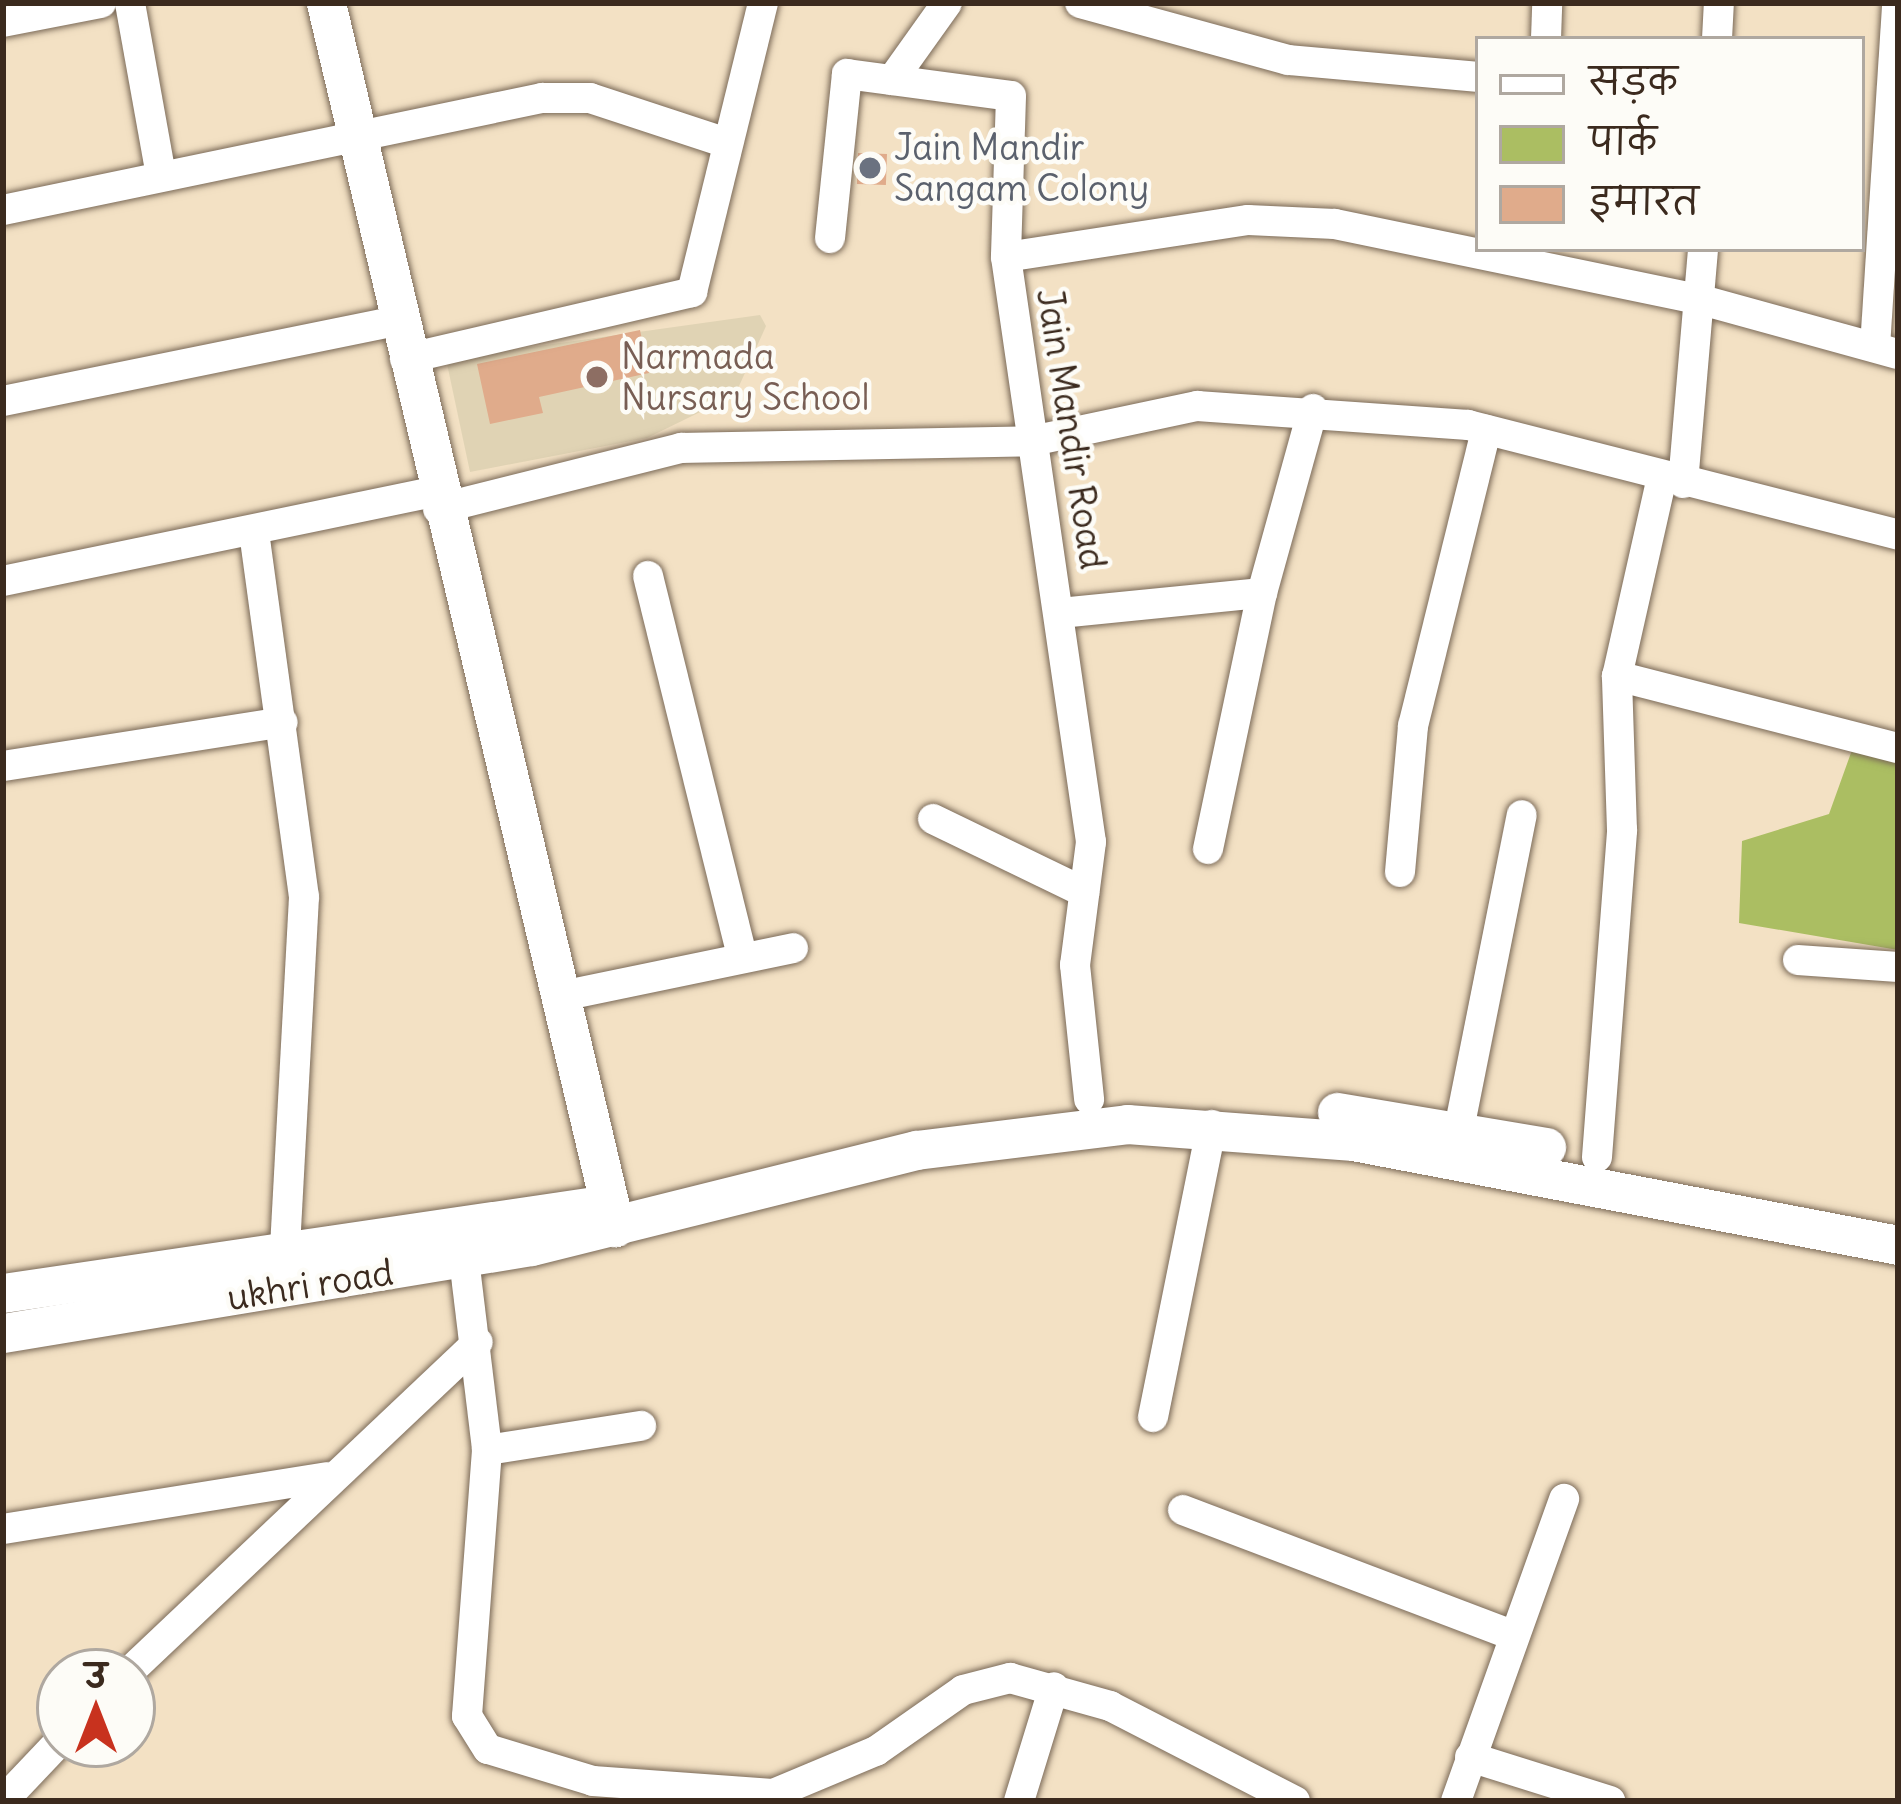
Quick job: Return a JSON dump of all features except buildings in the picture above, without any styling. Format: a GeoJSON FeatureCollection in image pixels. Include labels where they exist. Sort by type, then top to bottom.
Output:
{"type":"FeatureCollection","features":[{"type":"Feature","properties":{"kind":"street"},"geometry":{"type":"LineString","coordinates":[[3,22],[101,3]]}},
{"type":"Feature","properties":{"kind":"street"},"geometry":{"type":"LineString","coordinates":[[130,3],[160,176]]}},
{"type":"Feature","properties":{"kind":"street"},"geometry":{"type":"LineString","coordinates":[[3,401],[692,292],[763,3]]}},
{"type":"Feature","properties":{"kind":"street"},"geometry":{"type":"LineString","coordinates":[[892,80],[947,3]]}},
{"type":"Feature","properties":{"kind":"street"},"geometry":{"type":"LineString","coordinates":[[1080,3],[1288,60],[1475,77]]}},
{"type":"Feature","properties":{"kind":"street"},"geometry":{"type":"LineString","coordinates":[[1546,36],[1547,3]]}},
{"type":"Feature","properties":{"kind":"street"},"geometry":{"type":"LineString","coordinates":[[1718,36],[1719,3]]}},
{"type":"Feature","properties":{"kind":"street"},"geometry":{"type":"LineString","coordinates":[[1006,257],[1248,220],[1335,224],[1698,299],[1886,351],[1898,3]]}},
{"type":"Feature","properties":{"kind":"street"},"geometry":{"type":"LineString","coordinates":[[332,4],[436,501],[612,1215]]}},
{"type":"Feature","properties":{"kind":"street","name":"Jain Mandir Road"},"geometry":{"type":"LineString","coordinates":[[830,238],[847,74],[1011,96],[1006,257],[1090,842],[1075,965],[1089,1099]]}},
{"type":"Feature","properties":{"kind":"street"},"geometry":{"type":"LineString","coordinates":[[3,210],[356,134],[590,98],[727,143]]}},
{"type":"Feature","properties":{"kind":"street"},"geometry":{"type":"LineString","coordinates":[[1597,1157],[1622,830],[1616,676],[1672,480],[1702,252]]}},
{"type":"Feature","properties":{"kind":"street"},"geometry":{"type":"LineString","coordinates":[[3,581],[436,501],[681,448],[1032,441],[1197,406],[1313,409],[1486,430],[1898,535]]}},
{"type":"Feature","properties":{"kind":"street"},"geometry":{"type":"LineString","coordinates":[[1208,849],[1262,593],[1313,409]]}},
{"type":"Feature","properties":{"kind":"street"},"geometry":{"type":"LineString","coordinates":[[1400,872],[1413,726],[1486,430]]}},
{"type":"Feature","properties":{"kind":"street"},"geometry":{"type":"LineString","coordinates":[[254,532],[304,897],[285,1252]]}},
{"type":"Feature","properties":{"kind":"street"},"geometry":{"type":"LineString","coordinates":[[648,576],[741,953]]}},
{"type":"Feature","properties":{"kind":"street"},"geometry":{"type":"LineString","coordinates":[[1060,613],[1262,593]]}},
{"type":"Feature","properties":{"kind":"street"},"geometry":{"type":"LineString","coordinates":[[1616,676],[1898,748]]}},
{"type":"Feature","properties":{"kind":"street"},"geometry":{"type":"LineString","coordinates":[[3,766],[283,722]]}},
{"type":"Feature","properties":{"kind":"street"},"geometry":{"type":"LineString","coordinates":[[1459,1130],[1522,815]]}},
{"type":"Feature","properties":{"kind":"street"},"geometry":{"type":"LineString","coordinates":[[933,819],[1084,892]]}},
{"type":"Feature","properties":{"kind":"street"},"geometry":{"type":"LineString","coordinates":[[557,997],[741,953],[794,948]]}},
{"type":"Feature","properties":{"kind":"street"},"geometry":{"type":"LineString","coordinates":[[1798,960],[1898,967]]}},
{"type":"Feature","properties":{"kind":"street"},"geometry":{"type":"LineString","coordinates":[[612,1215],[918,1124],[1089,1099],[1209,1100],[1459,1130],[1898,1217]]}},
{"type":"Feature","properties":{"kind":"street"},"geometry":{"type":"LineString","coordinates":[[3,1293],[285,1252],[612,1215],[939,1146],[1212,1125],[1518,1168],[1898,1245]]}},
{"type":"Feature","properties":{"kind":"street"},"geometry":{"type":"LineString","coordinates":[[1153,1417],[1212,1125]]}},
{"type":"Feature","properties":{"kind":"street","name":"ukhri road"},"geometry":{"type":"LineString","coordinates":[[3,1333],[464,1259],[612,1215]]}},
{"type":"Feature","properties":{"kind":"street"},"geometry":{"type":"LineString","coordinates":[[464,1259],[478,1342],[487,1450],[467,1716],[488,1749],[593,1781],[773,1794],[876,1751],[963,1690],[1010,1678],[1054,1687],[1295,1801]]}},
{"type":"Feature","properties":{"kind":"street"},"geometry":{"type":"LineString","coordinates":[[153,1648],[327,1477],[478,1342]]}},
{"type":"Feature","properties":{"kind":"street"},"geometry":{"type":"LineString","coordinates":[[487,1450],[641,1426]]}},
{"type":"Feature","properties":{"kind":"street"},"geometry":{"type":"LineString","coordinates":[[3,1529],[327,1477]]}},
{"type":"Feature","properties":{"kind":"street"},"geometry":{"type":"LineString","coordinates":[[1456,1801],[1509,1634],[1564,1499]]}},
{"type":"Feature","properties":{"kind":"street"},"geometry":{"type":"LineString","coordinates":[[1183,1510],[1509,1634]]}},
{"type":"Feature","properties":{"kind":"street"},"geometry":{"type":"LineString","coordinates":[[1019,1801],[1054,1687]]}},
{"type":"Feature","properties":{"kind":"street"},"geometry":{"type":"LineString","coordinates":[[1470,1756],[1610,1801]]}},
{"type":"Feature","properties":{"kind":"street"},"geometry":{"type":"LineString","coordinates":[[3,1801],[36,1766]]}},
{"type":"Feature","properties":{"kind":"shaded area","name":"Narmada Nursary School"},"geometry":{"type":"Polygon","coordinates":[[[760,315],[766,326],[735,395],[647,438],[470,472],[446,359],[760,315]]]}},
{"type":"Feature","properties":{"kind":"green space"},"geometry":{"type":"Polygon","coordinates":[[[1852,750],[1898,760],[1898,950],[1739,923],[1742,841],[1829,814],[1852,750]]]}},
{"type":"Feature","properties":{"kind":"place","name":"Jain Mandir Sangam Colony"},"geometry":{"type":"Point","coordinates":[870,168]}},
{"type":"Feature","properties":{"kind":"place","name":"Narmada Nursary School"},"geometry":{"type":"Point","coordinates":[597,377]}}]}
